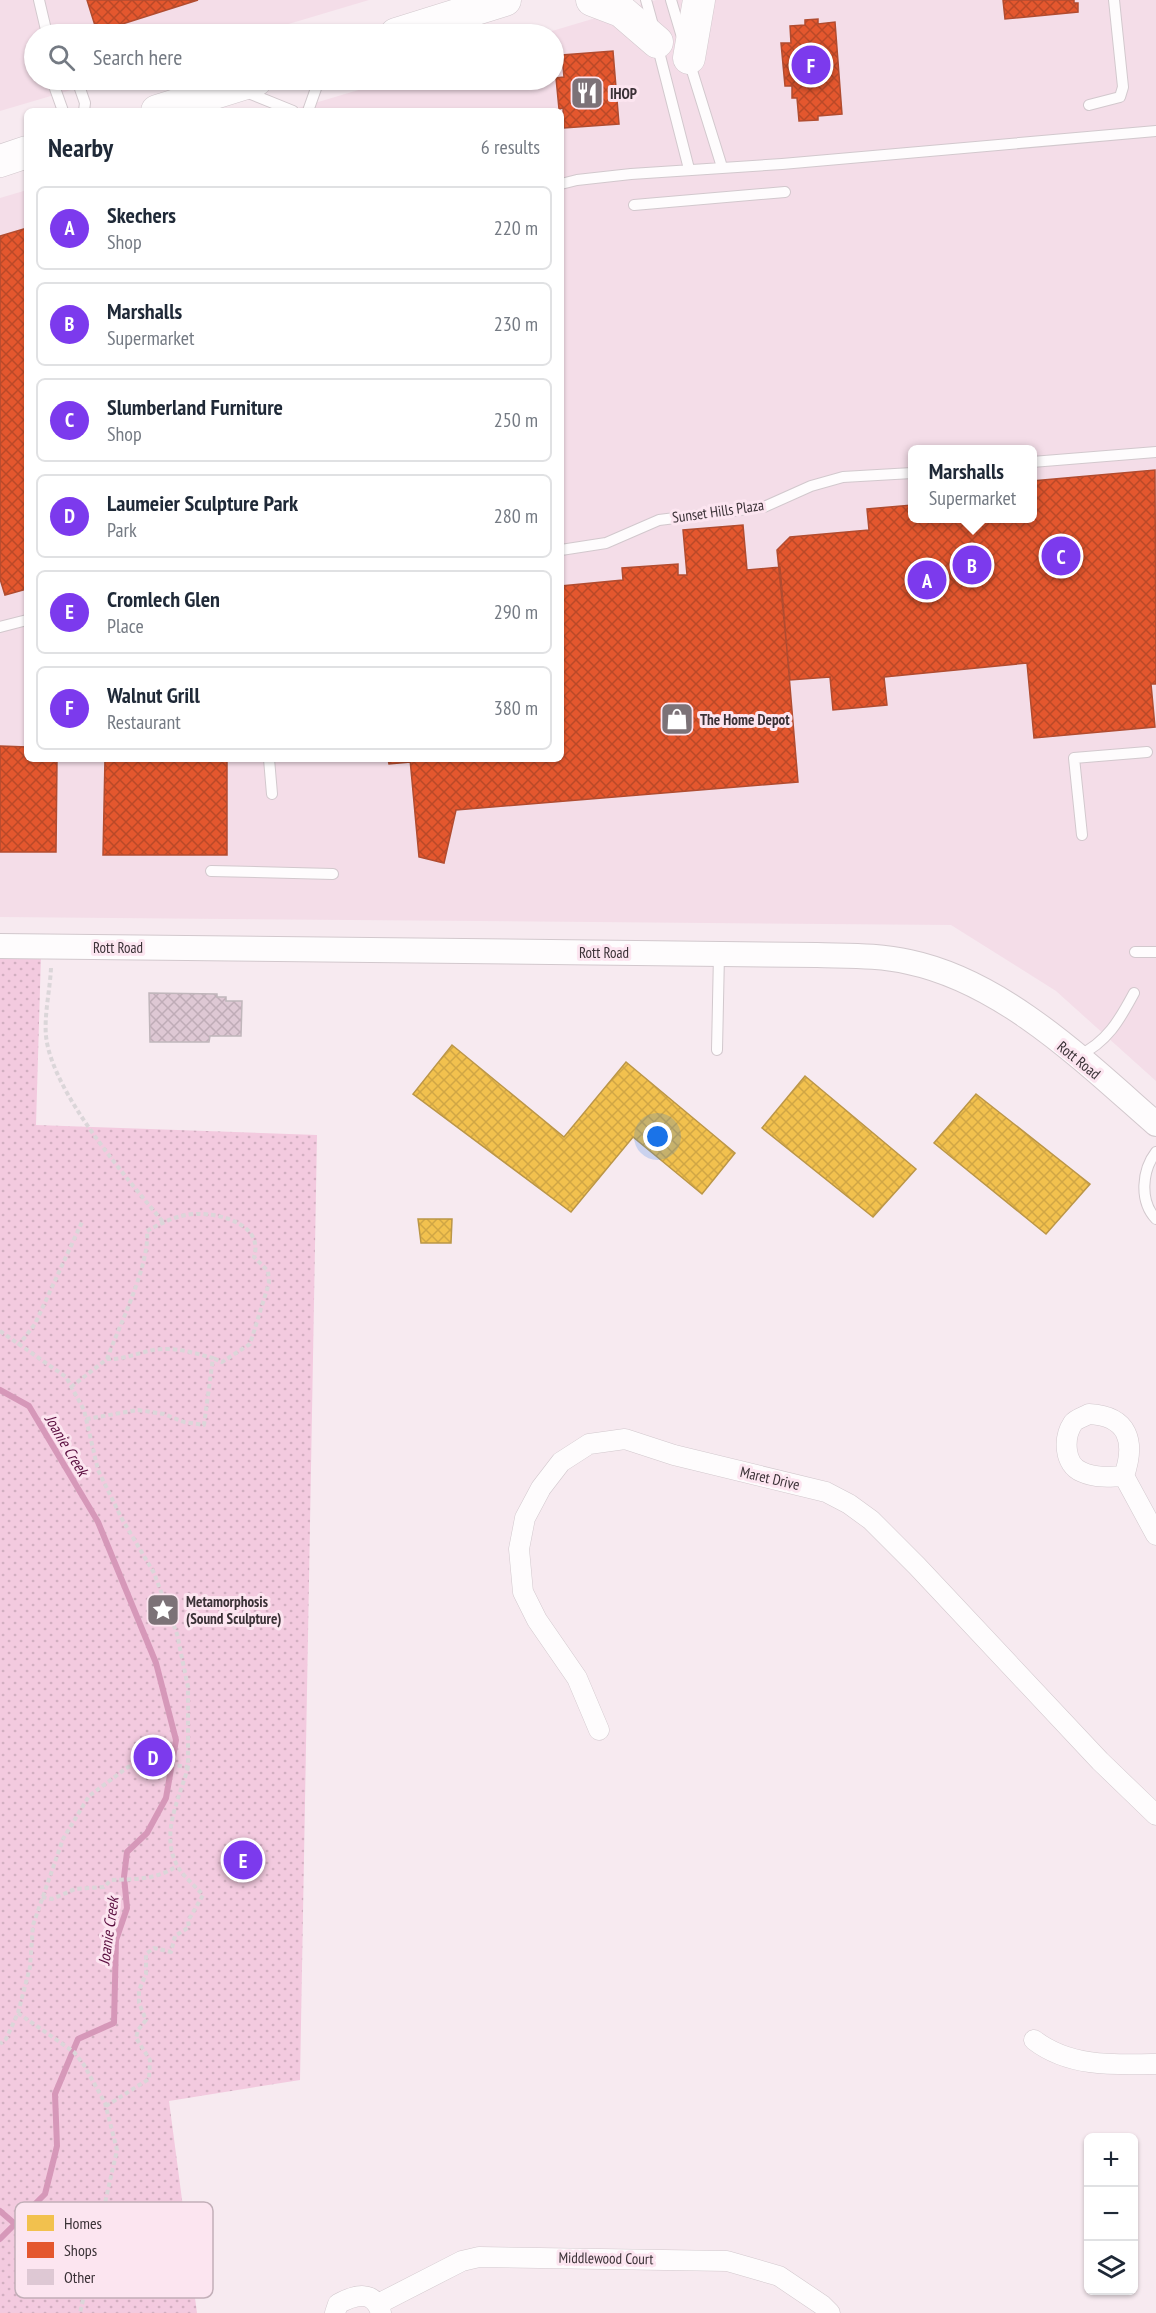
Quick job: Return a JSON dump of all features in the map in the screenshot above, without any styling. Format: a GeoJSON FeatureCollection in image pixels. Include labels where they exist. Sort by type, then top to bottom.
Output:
{"type":"FeatureCollection","features":[{"type":"Feature","properties":{"kind":"main road"},"geometry":{"type":"LineString","coordinates":[[421,24],[452,12],[505,0]]}},
{"type":"Feature","properties":{"kind":"main road"},"geometry":{"type":"LineString","coordinates":[[592,0],[621,11],[657,42]]}},
{"type":"Feature","properties":{"kind":"main road"},"geometry":{"type":"LineString","coordinates":[[689,58],[699,0]]}},
{"type":"Feature","properties":{"kind":"main road"},"geometry":{"type":"LineString","coordinates":[[166,108],[222,90]]}},
{"type":"Feature","properties":{"kind":"main road"},"geometry":{"type":"LineString","coordinates":[[0,161],[24,153]]}},
{"type":"Feature","properties":{"kind":"street","name":"Rott Road"},"geometry":{"type":"LineString","coordinates":[[0,946],[719,953],[859,956],[908,962],[975,985],[997,997],[1077,1057],[1156,1124]]}},
{"type":"Feature","properties":{"kind":"street","name":"Maret Drive"},"geometry":{"type":"LineString","coordinates":[[599,1730],[577,1678],[537,1620],[523,1593],[519,1548],[525,1518],[541,1488],[561,1462],[589,1444],[625,1438],[674,1455],[826,1492],[849,1504],[871,1520],[917,1566],[1092,1752],[1156,1815]]}},
{"type":"Feature","properties":{"kind":"street"},"geometry":{"type":"LineString","coordinates":[[1124,1476],[1156,1535]]}},
{"type":"Feature","properties":{"kind":"street"},"geometry":{"type":"LineString","coordinates":[[1034,2040],[1049,2052],[1075,2061],[1118,2065],[1156,2064]]}},
{"type":"Feature","properties":{"kind":"street","name":"Middlewood Court"},"geometry":{"type":"LineString","coordinates":[[335,2313],[338,2304],[356,2295],[370,2297],[379,2308],[462,2261],[479,2257],[603,2257],[727,2261],[779,2276],[822,2304],[830,2313]]}},
{"type":"Feature","properties":{"kind":"lane"},"geometry":{"type":"LineString","coordinates":[[39,0],[46,24]]}},
{"type":"Feature","properties":{"kind":"lane"},"geometry":{"type":"LineString","coordinates":[[646,0],[689,169]]}},
{"type":"Feature","properties":{"kind":"lane"},"geometry":{"type":"LineString","coordinates":[[671,0],[722,167]]}},
{"type":"Feature","properties":{"kind":"lane"},"geometry":{"type":"LineString","coordinates":[[1089,105],[1120,98],[1123,87],[1114,0]]}},
{"type":"Feature","properties":{"kind":"lane"},"geometry":{"type":"LineString","coordinates":[[56,90],[62,108]]}},
{"type":"Feature","properties":{"kind":"lane"},"geometry":{"type":"LineString","coordinates":[[80,90],[85,103],[84,108]]}},
{"type":"Feature","properties":{"kind":"lane"},"geometry":{"type":"LineString","coordinates":[[256,90],[288,108]]}},
{"type":"Feature","properties":{"kind":"lane"},"geometry":{"type":"LineString","coordinates":[[309,108],[315,90]]}},
{"type":"Feature","properties":{"kind":"lane"},"geometry":{"type":"LineString","coordinates":[[564,183],[689,169],[1156,131]]}},
{"type":"Feature","properties":{"kind":"lane"},"geometry":{"type":"LineString","coordinates":[[634,205],[785,192]]}},
{"type":"Feature","properties":{"kind":"lane"},"geometry":{"type":"LineString","coordinates":[[1037,462],[1156,452]]}},
{"type":"Feature","properties":{"kind":"lane","name":"Sunset Hills Plaza"},"geometry":{"type":"LineString","coordinates":[[564,550],[606,543],[659,520],[764,507],[811,486],[843,477],[908,472]]}},
{"type":"Feature","properties":{"kind":"lane"},"geometry":{"type":"LineString","coordinates":[[0,627],[24,621]]}},
{"type":"Feature","properties":{"kind":"lane"},"geometry":{"type":"LineString","coordinates":[[1082,835],[1074,758],[1147,752]]}},
{"type":"Feature","properties":{"kind":"lane"},"geometry":{"type":"LineString","coordinates":[[269,762],[272,794]]}},
{"type":"Feature","properties":{"kind":"lane"},"geometry":{"type":"LineString","coordinates":[[211,871],[333,874]]}},
{"type":"Feature","properties":{"kind":"lane"},"geometry":{"type":"LineString","coordinates":[[1135,952],[1156,952]]}},
{"type":"Feature","properties":{"kind":"lane"},"geometry":{"type":"LineString","coordinates":[[717,1050],[719,953]]}},
{"type":"Feature","properties":{"kind":"lane"},"geometry":{"type":"LineString","coordinates":[[1077,1057],[1095,1048],[1114,1029],[1134,993]]}},
{"type":"Feature","properties":{"kind":"lane"},"geometry":{"type":"LineString","coordinates":[[1156,1152],[1148,1166],[1144,1184],[1148,1207],[1156,1219]]}},
{"type":"Feature","properties":{"kind":"path"},"geometry":{"type":"LineString","coordinates":[[51,946],[46,1037],[56,1071],[86,1124],[163,1222]]}},
{"type":"Feature","properties":{"kind":"path"},"geometry":{"type":"LineString","coordinates":[[72,1387],[107,1359],[117,1329],[135,1292],[147,1232],[163,1222],[194,1214],[227,1217],[255,1237],[257,1247],[254,1257],[268,1271],[269,1283],[250,1344],[222,1362],[188,1351],[162,1349],[120,1360],[107,1359]]}},
{"type":"Feature","properties":{"kind":"path"},"geometry":{"type":"LineString","coordinates":[[18,1346],[35,1324],[82,1222]]}},
{"type":"Feature","properties":{"kind":"path"},"geometry":{"type":"LineString","coordinates":[[0,1331],[18,1346],[66,1377],[72,1387],[86,1419],[98,1470],[122,1519],[154,1573],[177,1634],[188,1687],[188,1767],[171,1822],[177,1866],[203,1895],[188,1921],[186,1930],[175,1936],[171,1952],[154,1948],[146,1954],[146,1974],[139,1990],[139,2003],[146,2019],[138,2030],[136,2038],[150,2060],[149,2079],[106,2106]]}},
{"type":"Feature","properties":{"kind":"path"},"geometry":{"type":"LineString","coordinates":[[86,1419],[138,1410],[204,1425],[213,1358]]}},
{"type":"Feature","properties":{"kind":"path"},"geometry":{"type":"LineString","coordinates":[[0,2044],[6,2039],[18,2013],[30,1967],[33,1925],[42,1897],[63,1839],[89,1796],[128,1767],[152,1762],[188,1767]]}},
{"type":"Feature","properties":{"kind":"path"},"geometry":{"type":"LineString","coordinates":[[42,1897],[52,1899],[75,1889],[104,1887],[107,1882],[131,1881],[164,1875],[177,1866]]}},
{"type":"Feature","properties":{"kind":"path"},"geometry":{"type":"LineString","coordinates":[[18,2013],[74,2052],[106,2106],[117,2150],[105,2202]]}},
{"type":"Feature","properties":{"kind":"path"},"geometry":{"type":"LineString","coordinates":[[80,2313],[83,2298]]}},
{"type":"Feature","properties":{"kind":"shaded area"},"geometry":{"type":"Polygon","coordinates":[[[0,0],[369,0],[289,24],[24,24],[24,90],[71,90],[0,111],[0,0]]]}},
{"type":"Feature","properties":{"kind":"shaded area"},"geometry":{"type":"Polygon","coordinates":[[[656,0],[1156,0],[1156,1081],[1056,991],[951,925],[0,917],[0,198],[24,191],[24,762],[564,762],[564,108],[298,108],[358,90],[564,90],[564,27],[656,0]]]}},
{"type":"Feature","properties":{"kind":"shaded area"},"geometry":{"type":"Polygon","coordinates":[[[0,955],[41,955],[36,1125],[317,1135],[300,2080],[169,2101],[182,2202],[15,2202],[15,2298],[195,2298],[197,2313],[0,2313],[0,955]]]}},
{"type":"Feature","properties":{"kind":"building: Homes"},"geometry":{"type":"Polygon","coordinates":[[[452,1045],[564,1137],[626,1062],[735,1153],[702,1194],[633,1137],[571,1212],[413,1094],[452,1045]]]}},
{"type":"Feature","properties":{"kind":"building: Homes"},"geometry":{"type":"Polygon","coordinates":[[[805,1076],[916,1169],[873,1217],[762,1128],[805,1076]]]}},
{"type":"Feature","properties":{"kind":"building: Homes"},"geometry":{"type":"Polygon","coordinates":[[[976,1094],[1090,1184],[1046,1234],[934,1143],[976,1094]]]}},
{"type":"Feature","properties":{"kind":"building: Homes"},"geometry":{"type":"Polygon","coordinates":[[[418,1219],[452,1219],[451,1243],[421,1243],[418,1219]]]}},
{"type":"Feature","properties":{"kind":"building: Shops"},"geometry":{"type":"Polygon","coordinates":[[[87,0],[198,0],[122,24],[94,24],[87,0]]]}},
{"type":"Feature","properties":{"kind":"building: Shops"},"geometry":{"type":"Polygon","coordinates":[[[1003,0],[1074,0],[1074,3],[1078,3],[1078,12],[1005,19],[1003,0]]]}},
{"type":"Feature","properties":{"kind":"building: Shops"},"geometry":{"type":"Polygon","coordinates":[[[818,19],[818,24],[835,22],[842,114],[818,116],[818,120],[799,121],[797,98],[792,98],[792,86],[785,86],[781,43],[791,43],[790,26],[805,25],[805,20],[818,19]]]}},
{"type":"Feature","properties":{"kind":"building: Shops","name":"IHOP"},"geometry":{"type":"Polygon","coordinates":[[[613,51],[619,124],[564,128],[564,108],[559,108],[557,90],[564,90],[564,55],[613,51]]]}},
{"type":"Feature","properties":{"kind":"building: Shops"},"geometry":{"type":"Polygon","coordinates":[[[24,229],[24,590],[5,595],[0,579],[0,236],[24,229]]]}},
{"type":"Feature","properties":{"kind":"building: Shops"},"geometry":{"type":"Polygon","coordinates":[[[1155,470],[1156,684],[1151,684],[1155,727],[1034,738],[1027,663],[884,677],[887,705],[833,710],[830,677],[790,680],[777,550],[790,537],[869,530],[867,509],[908,505],[908,523],[1037,523],[1037,481],[1155,470]]]}},
{"type":"Feature","properties":{"kind":"building: Shops","name":"The Home Depot"},"geometry":{"type":"Polygon","coordinates":[[[743,525],[747,570],[780,567],[798,782],[456,810],[444,863],[419,857],[410,762],[564,762],[564,586],[623,580],[622,568],[678,564],[678,575],[687,575],[683,530],[743,525]]]}},
{"type":"Feature","properties":{"kind":"building: Shops"},"geometry":{"type":"Polygon","coordinates":[[[0,746],[24,747],[24,762],[57,762],[56,852],[0,852],[0,746]]]}},
{"type":"Feature","properties":{"kind":"building: Shops"},"geometry":{"type":"Polygon","coordinates":[[[105,762],[227,762],[227,855],[103,855],[105,762]]]}},
{"type":"Feature","properties":{"kind":"building: Other"},"geometry":{"type":"Polygon","coordinates":[[[149,993],[217,994],[217,997],[226,997],[226,1001],[242,1001],[241,1036],[210,1036],[209,1042],[150,1042],[149,993]]]}},
{"type":"Feature","properties":{"kind":"waterway","name":"Joanie Creek"},"geometry":{"type":"LineString","coordinates":[[0,1390],[29,1406],[98,1522],[156,1663],[176,1740],[166,1798],[147,1833],[127,1852],[124,1877],[127,1908],[116,1940],[114,2023],[78,2039],[55,2094],[57,2146],[45,2194],[37,2202]]}},
{"type":"Feature","properties":{"kind":"waterway"},"geometry":{"type":"LineString","coordinates":[[0,2211],[15,2224]]}},
{"type":"Feature","properties":{"kind":"waterway","name":"Joanie Creek"},"geometry":{"type":"LineString","coordinates":[[0,2239],[15,2224]]}},
{"type":"Feature","properties":{"kind":"place","name":"Walnut Grill"},"geometry":{"type":"Point","coordinates":[811,65]}},
{"type":"Feature","properties":{"kind":"place","name":"IHOP"},"geometry":{"type":"Point","coordinates":[587,93]}},
{"type":"Feature","properties":{"kind":"place","name":"Slumberland Furniture"},"geometry":{"type":"Point","coordinates":[1061,556]}},
{"type":"Feature","properties":{"kind":"place","name":"Marshalls"},"geometry":{"type":"Point","coordinates":[972,565]}},
{"type":"Feature","properties":{"kind":"place","name":"Skechers"},"geometry":{"type":"Point","coordinates":[927,580]}},
{"type":"Feature","properties":{"kind":"place","name":"The Home Depot"},"geometry":{"type":"Point","coordinates":[677,719]}},
{"type":"Feature","properties":{"kind":"place","name":"Metamorphosis (Sound Sculpture)"},"geometry":{"type":"Point","coordinates":[163,1610]}},
{"type":"Feature","properties":{"kind":"place","name":"Laumeier Sculpture Park"},"geometry":{"type":"Point","coordinates":[153,1757]}},
{"type":"Feature","properties":{"kind":"place","name":"Cromlech Glen"},"geometry":{"type":"Point","coordinates":[243,1860]}}]}
